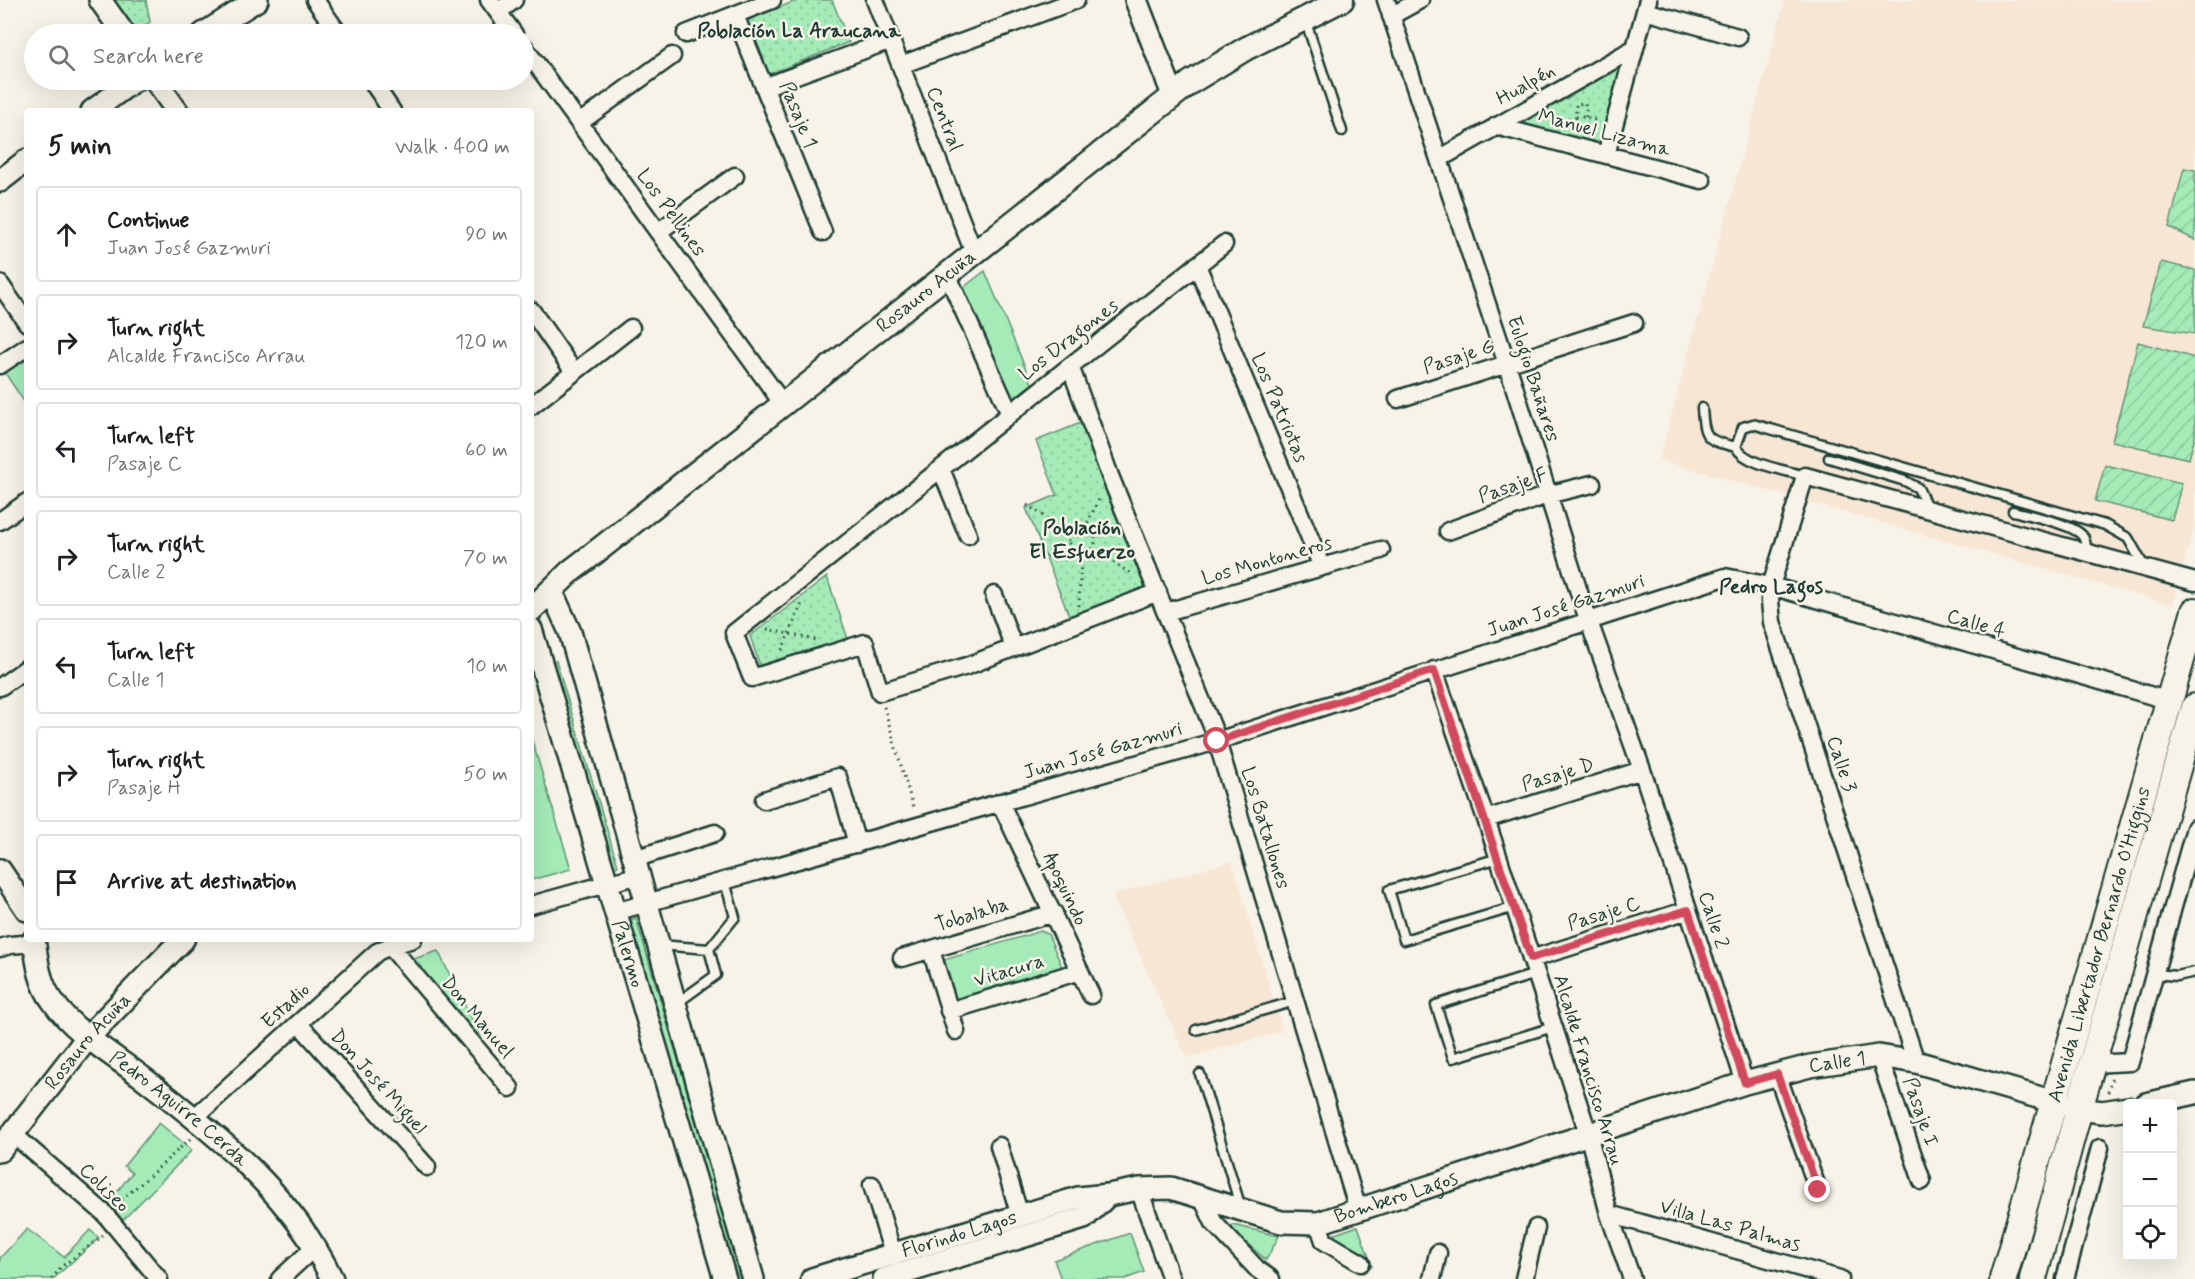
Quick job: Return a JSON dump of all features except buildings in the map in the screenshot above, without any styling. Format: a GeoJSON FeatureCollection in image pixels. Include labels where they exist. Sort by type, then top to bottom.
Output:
{"type":"FeatureCollection","features":[{"type":"Feature","properties":{"kind":"main road","name":"Rosauro Acuña"},"geometry":{"type":"LineString","coordinates":[[534,607],[601,548],[1173,95],[1212,67],[1342,0]]}},
{"type":"Feature","properties":{"kind":"main road","name":"Avenida Libertador Bernardo O'Higgins"},"geometry":{"type":"LineString","coordinates":[[2003,1279],[2195,611]]}},
{"type":"Feature","properties":{"kind":"main road","name":"Avenida Libertador Bernardo O'Higgins"},"geometry":{"type":"LineString","coordinates":[[2033,1279],[2079,1109],[2195,708]]}},
{"type":"Feature","properties":{"kind":"main road","name":"Rosauro Acuña"},"geometry":{"type":"LineString","coordinates":[[7,1142],[88,1037],[180,942]]}},
{"type":"Feature","properties":{"kind":"street"},"geometry":{"type":"LineString","coordinates":[[100,0],[117,24]]}},
{"type":"Feature","properties":{"kind":"street"},"geometry":{"type":"LineString","coordinates":[[219,24],[256,0]]}},
{"type":"Feature","properties":{"kind":"street"},"geometry":{"type":"LineString","coordinates":[[315,0],[332,24]]}},
{"type":"Feature","properties":{"kind":"street"},"geometry":{"type":"LineString","coordinates":[[506,24],[493,6],[514,0]]}},
{"type":"Feature","properties":{"kind":"street"},"geometry":{"type":"LineString","coordinates":[[686,34],[772,0]]}},
{"type":"Feature","properties":{"kind":"street","name":"Central"},"geometry":{"type":"LineString","coordinates":[[875,0],[974,253]]}},
{"type":"Feature","properties":{"kind":"street"},"geometry":{"type":"LineString","coordinates":[[901,65],[1076,0]]}},
{"type":"Feature","properties":{"kind":"street"},"geometry":{"type":"LineString","coordinates":[[1136,0],[1173,95]]}},
{"type":"Feature","properties":{"kind":"street"},"geometry":{"type":"LineString","coordinates":[[1388,8],[1420,0]]}},
{"type":"Feature","properties":{"kind":"street"},"geometry":{"type":"LineString","coordinates":[[1606,155],[1647,6],[1738,37]]}},
{"type":"Feature","properties":{"kind":"street","name":"Eulogio Bañares"},"geometry":{"type":"LineString","coordinates":[[1388,8],[1507,364],[1547,495],[1642,770]]}},
{"type":"Feature","properties":{"kind":"street","name":"Pasaje 1"},"geometry":{"type":"LineString","coordinates":[[735,15],[823,232]]}},
{"type":"Feature","properties":{"kind":"street"},"geometry":{"type":"LineString","coordinates":[[764,87],[891,40]]}},
{"type":"Feature","properties":{"kind":"street","name":"Hualpén"},"geometry":{"type":"LineString","coordinates":[[1439,159],[1635,48]]}},
{"type":"Feature","properties":{"kind":"street"},"geometry":{"type":"LineString","coordinates":[[579,123],[672,56]]}},
{"type":"Feature","properties":{"kind":"street","name":"Los Pellines"},"geometry":{"type":"LineString","coordinates":[[534,61],[783,404]]}},
{"type":"Feature","properties":{"kind":"street"},"geometry":{"type":"LineString","coordinates":[[96,108],[121,90]]}},
{"type":"Feature","properties":{"kind":"street"},"geometry":{"type":"LineString","coordinates":[[162,90],[175,108]]}},
{"type":"Feature","properties":{"kind":"street"},"geometry":{"type":"LineString","coordinates":[[377,90],[390,108]]}},
{"type":"Feature","properties":{"kind":"street","name":"Manuel Lizama"},"geometry":{"type":"LineString","coordinates":[[1496,126],[1702,180]]}},
{"type":"Feature","properties":{"kind":"street"},"geometry":{"type":"LineString","coordinates":[[0,181],[24,162]]}},
{"type":"Feature","properties":{"kind":"street"},"geometry":{"type":"LineString","coordinates":[[658,232],[735,176]]}},
{"type":"Feature","properties":{"kind":"street","name":"Los Dragones"},"geometry":{"type":"LineString","coordinates":[[740,628],[1224,244]]}},
{"type":"Feature","properties":{"kind":"street","name":"Los Patriotas"},"geometry":{"type":"LineString","coordinates":[[1197,265],[1323,567]]}},
{"type":"Feature","properties":{"kind":"street"},"geometry":{"type":"LineString","coordinates":[[947,274],[1010,414]]}},
{"type":"Feature","properties":{"kind":"street"},"geometry":{"type":"LineString","coordinates":[[0,284],[24,319]]}},
{"type":"Feature","properties":{"kind":"street"},"geometry":{"type":"LineString","coordinates":[[534,314],[574,372]]}},
{"type":"Feature","properties":{"kind":"street","name":"Pasaje G"},"geometry":{"type":"LineString","coordinates":[[1398,399],[1635,323]]}},
{"type":"Feature","properties":{"kind":"street"},"geometry":{"type":"LineString","coordinates":[[534,404],[631,328]]}},
{"type":"Feature","properties":{"kind":"street"},"geometry":{"type":"LineString","coordinates":[[0,365],[24,349]]}},
{"type":"Feature","properties":{"kind":"street","name":"Los Batallones"},"geometry":{"type":"LineString","coordinates":[[1070,366],[1110,476],[1217,741],[1358,1210]]}},
{"type":"Feature","properties":{"kind":"street"},"geometry":{"type":"LineString","coordinates":[[941,469],[968,535]]}},
{"type":"Feature","properties":{"kind":"street"},"geometry":{"type":"LineString","coordinates":[[1805,476],[2195,582]]}},
{"type":"Feature","properties":{"kind":"street","name":"Calle 3"},"geometry":{"type":"LineString","coordinates":[[1805,476],[1771,586],[1772,622],[1916,1062]]}},
{"type":"Feature","properties":{"kind":"street","name":"Pasaje F"},"geometry":{"type":"LineString","coordinates":[[1448,531],[1547,495],[1592,484]]}},
{"type":"Feature","properties":{"kind":"street"},"geometry":{"type":"LineString","coordinates":[[0,520],[24,504]]}},
{"type":"Feature","properties":{"kind":"street","name":"Los Montoneros"},"geometry":{"type":"LineString","coordinates":[[1166,612],[1381,550]]}},
{"type":"Feature","properties":{"kind":"street","name":"Juan José Gazmuri"},"geometry":{"type":"LineString","coordinates":[[615,912],[1217,741],[1725,577],[1771,586]]}},
{"type":"Feature","properties":{"kind":"street","name":"Calle 4"},"geometry":{"type":"LineString","coordinates":[[1771,586],[2170,701]]}},
{"type":"Feature","properties":{"kind":"street","name":"Palermo"},"geometry":{"type":"LineString","coordinates":[[551,590],[570,632],[753,1279]]}},
{"type":"Feature","properties":{"kind":"street"},"geometry":{"type":"LineString","coordinates":[[740,628],[752,678],[865,643],[880,692],[967,666],[1158,592]]}},
{"type":"Feature","properties":{"kind":"street"},"geometry":{"type":"LineString","coordinates":[[994,595],[1014,648]]}},
{"type":"Feature","properties":{"kind":"street","name":"Palermo"},"geometry":{"type":"LineString","coordinates":[[534,639],[725,1279]]}},
{"type":"Feature","properties":{"kind":"street"},"geometry":{"type":"LineString","coordinates":[[0,687],[24,670]]}},
{"type":"Feature","properties":{"kind":"street","name":"Alcalde Francisco Arrau"},"geometry":{"type":"LineString","coordinates":[[1434,670],[1486,819],[1554,1027],[1588,1133],[1609,1214],[1632,1279]]}},
{"type":"Feature","properties":{"kind":"street","name":"Pasaje D"},"geometry":{"type":"LineString","coordinates":[[1486,819],[1642,770]]}},
{"type":"Feature","properties":{"kind":"street","name":"Calle 2"},"geometry":{"type":"LineString","coordinates":[[1642,770],[1745,1083]]}},
{"type":"Feature","properties":{"kind":"street"},"geometry":{"type":"LineString","coordinates":[[764,800],[838,777],[857,844]]}},
{"type":"Feature","properties":{"kind":"street","name":"Apoquindo"},"geometry":{"type":"LineString","coordinates":[[1000,802],[1091,994]]}},
{"type":"Feature","properties":{"kind":"street","name":"Avenida Libertador Bernardo O'Higgins"},"geometry":{"type":"LineString","coordinates":[[2092,1064],[2130,1062],[2195,828]]}},
{"type":"Feature","properties":{"kind":"street"},"geometry":{"type":"LineString","coordinates":[[534,904],[607,883],[637,867],[716,833]]}},
{"type":"Feature","properties":{"kind":"street"},"geometry":{"type":"LineString","coordinates":[[0,870],[24,906]]}},
{"type":"Feature","properties":{"kind":"street","name":"Pasaje C"},"geometry":{"type":"LineString","coordinates":[[1534,966],[1688,910]]}},
{"type":"Feature","properties":{"kind":"street","name":"Tobalaba"},"geometry":{"type":"LineString","coordinates":[[903,958],[1054,912]]}},
{"type":"Feature","properties":{"kind":"street"},"geometry":{"type":"LineString","coordinates":[[0,948],[28,942]]}},
{"type":"Feature","properties":{"kind":"street","name":"Pedro Aguirre Cerda"},"geometry":{"type":"LineString","coordinates":[[34,942],[48,994],[59,1010],[194,1126],[230,1148],[264,1183],[315,1247],[332,1279]]}},
{"type":"Feature","properties":{"kind":"street","name":"Estadio"},"geometry":{"type":"LineString","coordinates":[[194,1126],[298,1024],[377,952],[403,942]]}},
{"type":"Feature","properties":{"kind":"street","name":"Don Manuel"},"geometry":{"type":"LineString","coordinates":[[390,946],[510,1088]]}},
{"type":"Feature","properties":{"kind":"street"},"geometry":{"type":"LineString","coordinates":[[931,950],[956,1031]]}},
{"type":"Feature","properties":{"kind":"street","name":"Vitacura"},"geometry":{"type":"LineString","coordinates":[[950,1011],[1080,971]]}},
{"type":"Feature","properties":{"kind":"street","name":"Don José Miguel"},"geometry":{"type":"LineString","coordinates":[[298,1024],[427,1167]]}},
{"type":"Feature","properties":{"kind":"street","name":"Calle 1"},"geometry":{"type":"LineString","coordinates":[[1588,1133],[1777,1074],[1837,1061],[1879,1056],[1916,1062],[2079,1109],[2102,1112],[2123,1109]]}},
{"type":"Feature","properties":{"kind":"street","name":"Pasaje I"},"geometry":{"type":"LineString","coordinates":[[1879,1056],[1922,1181]]}},
{"type":"Feature","properties":{"kind":"street"},"geometry":{"type":"LineString","coordinates":[[1777,1074],[1818,1190]]}},
{"type":"Feature","properties":{"kind":"street"},"geometry":{"type":"LineString","coordinates":[[2168,1099],[2195,1093]]}},
{"type":"Feature","properties":{"kind":"street","name":"Bombero Lagos"},"geometry":{"type":"LineString","coordinates":[[1201,1196],[1281,1222],[1318,1223],[1588,1133]]}},
{"type":"Feature","properties":{"kind":"street","name":"Coliseo"},"geometry":{"type":"LineString","coordinates":[[7,1142],[109,1220],[159,1279]]}},
{"type":"Feature","properties":{"kind":"street"},"geometry":{"type":"LineString","coordinates":[[999,1146],[1020,1216]]}},
{"type":"Feature","properties":{"kind":"street"},"geometry":{"type":"LineString","coordinates":[[2065,1279],[2100,1148]]}},
{"type":"Feature","properties":{"kind":"street"},"geometry":{"type":"LineString","coordinates":[[872,1185],[893,1254]]}},
{"type":"Feature","properties":{"kind":"street","name":"Florindo Lagos"},"geometry":{"type":"LineString","coordinates":[[812,1279],[1078,1198],[1139,1189],[1171,1188],[1201,1196]]}},
{"type":"Feature","properties":{"kind":"street"},"geometry":{"type":"LineString","coordinates":[[1139,1189],[1171,1279]]}},
{"type":"Feature","properties":{"kind":"street"},"geometry":{"type":"LineString","coordinates":[[2058,1190],[2084,1208]]}},
{"type":"Feature","properties":{"kind":"street","name":"Florindo Lagos"},"geometry":{"type":"LineString","coordinates":[[895,1278],[1084,1218],[1108,1195]]}},
{"type":"Feature","properties":{"kind":"street"},"geometry":{"type":"LineString","coordinates":[[1201,1196],[1214,1223],[1258,1270],[1271,1279]]}},
{"type":"Feature","properties":{"kind":"street","name":"Villa Las Palmas"},"geometry":{"type":"LineString","coordinates":[[1609,1214],[1840,1279]]}},
{"type":"Feature","properties":{"kind":"street"},"geometry":{"type":"LineString","coordinates":[[1318,1223],[1324,1241],[1361,1263]]}},
{"type":"Feature","properties":{"kind":"street"},"geometry":{"type":"LineString","coordinates":[[1524,1279],[1536,1228]]}},
{"type":"Feature","properties":{"kind":"street"},"geometry":{"type":"LineString","coordinates":[[280,1279],[315,1247]]}},
{"type":"Feature","properties":{"kind":"street"},"geometry":{"type":"LineString","coordinates":[[1432,1279],[1438,1253]]}},
{"type":"Feature","properties":{"kind":"lane"},"geometry":{"type":"LineString","coordinates":[[1305,19],[1342,131]]}},
{"type":"Feature","properties":{"kind":"lane"},"geometry":{"type":"LineString","coordinates":[[1702,408],[1703,429],[1712,441],[1736,447],[1740,454],[1754,461],[1805,476]]}},
{"type":"Feature","properties":{"kind":"lane"},"geometry":{"type":"LineString","coordinates":[[1736,447],[1743,427],[1753,424],[2104,525],[2128,538],[2146,568]]}},
{"type":"Feature","properties":{"kind":"lane"},"geometry":{"type":"LineString","coordinates":[[1829,458],[1905,481],[1917,488],[1928,509]]}},
{"type":"Feature","properties":{"kind":"lane"},"geometry":{"type":"LineString","coordinates":[[2013,510],[2058,523],[2078,532],[2084,538],[2086,552]]}},
{"type":"Feature","properties":{"kind":"lane"},"geometry":{"type":"LineString","coordinates":[[1498,858],[1389,890],[1404,940],[1515,908]]}},
{"type":"Feature","properties":{"kind":"lane"},"geometry":{"type":"LineString","coordinates":[[709,949],[735,917],[724,882]]}},
{"type":"Feature","properties":{"kind":"lane"},"geometry":{"type":"LineString","coordinates":[[659,945],[709,949]]}},
{"type":"Feature","properties":{"kind":"lane"},"geometry":{"type":"LineString","coordinates":[[675,1004],[716,975],[709,949]]}},
{"type":"Feature","properties":{"kind":"lane"},"geometry":{"type":"LineString","coordinates":[[1534,966],[1436,1005],[1453,1058],[1554,1027]]}},
{"type":"Feature","properties":{"kind":"lane"},"geometry":{"type":"LineString","coordinates":[[2155,974],[2177,976],[2195,972]]}},
{"type":"Feature","properties":{"kind":"lane"},"geometry":{"type":"LineString","coordinates":[[1196,1030],[1295,1001]]}},
{"type":"Feature","properties":{"kind":"lane"},"geometry":{"type":"LineString","coordinates":[[1200,1074],[1242,1209]]}},
{"type":"Feature","properties":{"kind":"path"},"geometry":{"type":"LineString","coordinates":[[1585,103],[1586,117],[1576,117],[1576,104],[1585,103]]}},
{"type":"Feature","properties":{"kind":"path"},"geometry":{"type":"LineString","coordinates":[[1085,528],[1110,476]]}},
{"type":"Feature","properties":{"kind":"path"},"geometry":{"type":"LineString","coordinates":[[1027,505],[1070,534]]}},
{"type":"Feature","properties":{"kind":"path"},"geometry":{"type":"LineString","coordinates":[[1085,528],[1095,537],[1093,549],[1081,554],[1072,551],[1068,543],[1070,534],[1077,529],[1085,528]]}},
{"type":"Feature","properties":{"kind":"path"},"geometry":{"type":"LineString","coordinates":[[1047,556],[1070,547]]}},
{"type":"Feature","properties":{"kind":"path"},"geometry":{"type":"LineString","coordinates":[[1093,549],[1158,592]]}},
{"type":"Feature","properties":{"kind":"path"},"geometry":{"type":"LineString","coordinates":[[1078,623],[1081,554]]}},
{"type":"Feature","properties":{"kind":"path"},"geometry":{"type":"LineString","coordinates":[[771,672],[806,596]]}},
{"type":"Feature","properties":{"kind":"path"},"geometry":{"type":"LineString","coordinates":[[740,628],[789,634],[850,648]]}},
{"type":"Feature","properties":{"kind":"path"},"geometry":{"type":"LineString","coordinates":[[880,692],[919,826]]}},
{"type":"Feature","properties":{"kind":"path"},"geometry":{"type":"LineString","coordinates":[[52,1279],[194,1126]]}},
{"type":"Feature","properties":{"kind":"shaded area"},"geometry":{"type":"Polygon","coordinates":[[[1785,0],[2195,0],[2195,523],[2173,605],[1659,460],[1785,0]]]}},
{"type":"Feature","properties":{"kind":"shaded area"},"geometry":{"type":"Polygon","coordinates":[[[1232,861],[1283,1031],[1187,1058],[1112,895],[1232,861]]]}},
{"type":"Feature","properties":{"kind":"green space"},"geometry":{"type":"Polygon","coordinates":[[[108,0],[146,0],[150,22],[125,24],[108,0]]]}},
{"type":"Feature","properties":{"kind":"green space"},"geometry":{"type":"Polygon","coordinates":[[[798,0],[832,0],[849,42],[767,75],[746,21],[798,0]]]}},
{"type":"Feature","properties":{"kind":"green space"},"geometry":{"type":"Polygon","coordinates":[[[1626,61],[1604,146],[1511,123],[1626,61]]]}},
{"type":"Feature","properties":{"kind":"green space"},"geometry":{"type":"Polygon","coordinates":[[[2184,168],[2195,170],[2195,240],[2169,227],[2184,168]]]}},
{"type":"Feature","properties":{"kind":"green space"},"geometry":{"type":"Polygon","coordinates":[[[2161,262],[2195,270],[2195,334],[2143,326],[2161,262]]]}},
{"type":"Feature","properties":{"kind":"green space"},"geometry":{"type":"Polygon","coordinates":[[[985,271],[1032,384],[1013,399],[964,287],[985,271]]]}},
{"type":"Feature","properties":{"kind":"green space"},"geometry":{"type":"Polygon","coordinates":[[[2138,342],[2195,358],[2195,436],[2189,459],[2112,441],[2138,342]]]}},
{"type":"Feature","properties":{"kind":"green space"},"geometry":{"type":"Polygon","coordinates":[[[24,360],[24,402],[5,373],[24,360]]]}},
{"type":"Feature","properties":{"kind":"green space"},"geometry":{"type":"Polygon","coordinates":[[[1083,422],[1150,591],[1072,623],[1026,508],[1057,495],[1036,441],[1083,422]]]}},
{"type":"Feature","properties":{"kind":"green space"},"geometry":{"type":"Polygon","coordinates":[[[2105,465],[2182,483],[2172,520],[2095,501],[2105,465]]]}},
{"type":"Feature","properties":{"kind":"green space"},"geometry":{"type":"Polygon","coordinates":[[[827,577],[848,639],[761,669],[750,636],[827,577]]]}},
{"type":"Feature","properties":{"kind":"green space"},"geometry":{"type":"Polygon","coordinates":[[[556,661],[618,866],[603,871],[541,665],[556,661]]]}},
{"type":"Feature","properties":{"kind":"green space"},"geometry":{"type":"Polygon","coordinates":[[[534,747],[571,869],[534,879],[534,747]]]}},
{"type":"Feature","properties":{"kind":"green space"},"geometry":{"type":"Polygon","coordinates":[[[636,918],[743,1279],[727,1279],[621,923],[636,918]]]}},
{"type":"Feature","properties":{"kind":"green space"},"geometry":{"type":"Polygon","coordinates":[[[1041,931],[1048,934],[1062,967],[1059,973],[956,1003],[953,1000],[944,977],[944,960],[1041,931]]]}},
{"type":"Feature","properties":{"kind":"green space"},"geometry":{"type":"Polygon","coordinates":[[[438,951],[495,1065],[407,961],[438,951]]]}},
{"type":"Feature","properties":{"kind":"green space"},"geometry":{"type":"Polygon","coordinates":[[[159,1123],[192,1150],[121,1222],[103,1209],[132,1173],[124,1166],[159,1123]]]}},
{"type":"Feature","properties":{"kind":"green space"},"geometry":{"type":"Polygon","coordinates":[[[1233,1225],[1279,1236],[1266,1260],[1231,1229],[1233,1225]]]}},
{"type":"Feature","properties":{"kind":"green space"},"geometry":{"type":"Polygon","coordinates":[[[1358,1226],[1372,1266],[1330,1240],[1329,1236],[1358,1226]]]}},
{"type":"Feature","properties":{"kind":"green space"},"geometry":{"type":"Polygon","coordinates":[[[27,1229],[64,1257],[90,1230],[99,1238],[53,1279],[0,1279],[0,1258],[27,1229]]]}},
{"type":"Feature","properties":{"kind":"green space"},"geometry":{"type":"Polygon","coordinates":[[[1130,1233],[1144,1272],[1125,1279],[1061,1279],[1054,1260],[1130,1233]]]}},
{"type":"Feature","properties":{"kind":"district","name":"Población La Araucana"},"geometry":{"type":"Point","coordinates":[799,31]}},
{"type":"Feature","properties":{"kind":"district","name":"Población El Esfuerzo"},"geometry":{"type":"Point","coordinates":[1082,540]}},
{"type":"Feature","properties":{"kind":"district","name":"Pedro Lagos"},"geometry":{"type":"Point","coordinates":[1771,587]}},
{"type":"Feature","properties":{"kind":"route"},"geometry":{"type":"LineString","coordinates":[[1217,741],[1434,670],[1531,958],[1688,910],[1745,1083],[1777,1074],[1818,1190]]}}]}
